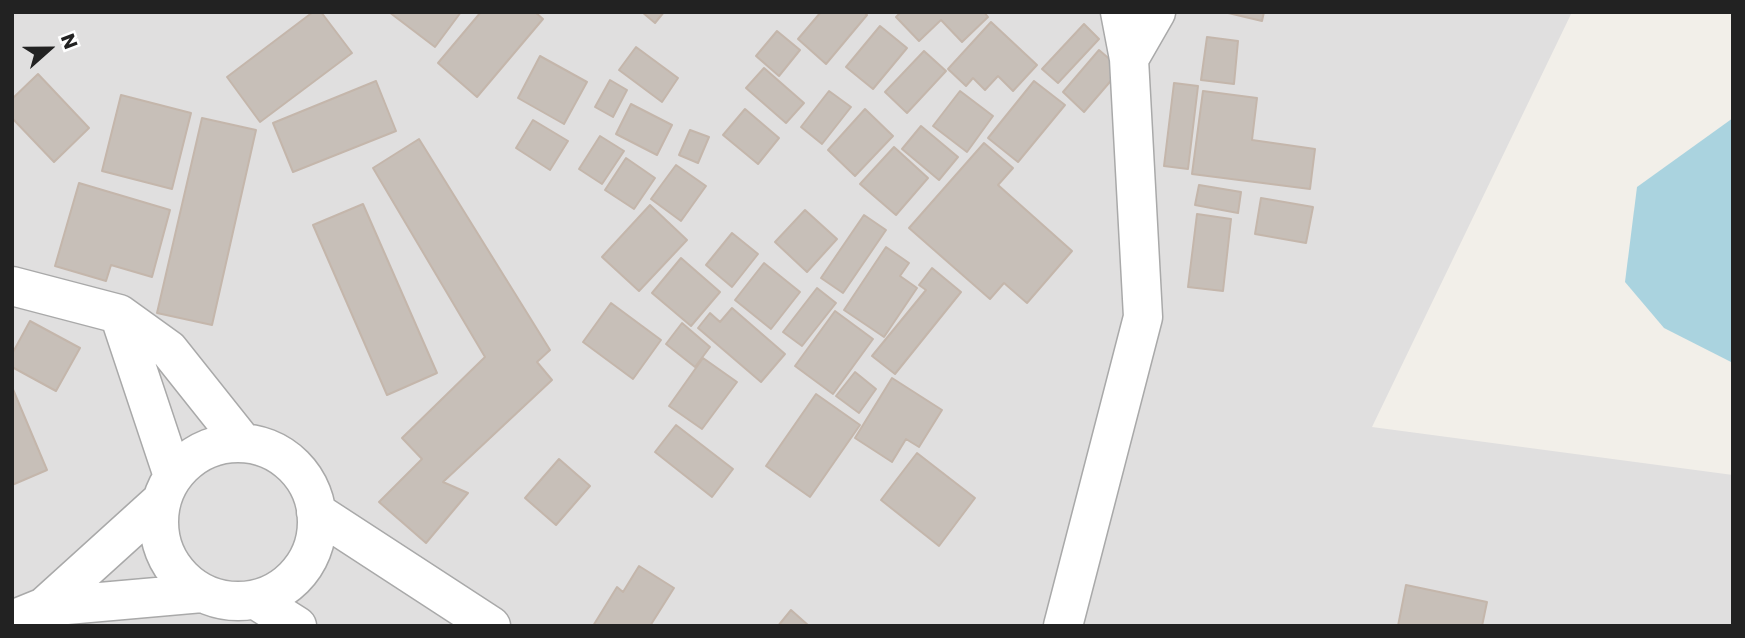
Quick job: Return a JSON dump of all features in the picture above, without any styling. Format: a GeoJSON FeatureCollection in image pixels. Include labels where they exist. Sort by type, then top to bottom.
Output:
{"type":"FeatureCollection","features":[{"type":"Feature","properties":{"kind":"street"},"geometry":{"type":"LineString","coordinates":[[1063,626],[1143,317],[1129,59],[1120,12]]}},
{"type":"Feature","properties":{"kind":"street"},"geometry":{"type":"LineString","coordinates":[[1129,59],[1156,12]]}},
{"type":"Feature","properties":{"kind":"street"},"geometry":{"type":"LineString","coordinates":[[12,286],[119,314],[169,350],[243,443]]}},
{"type":"Feature","properties":{"kind":"street"},"geometry":{"type":"LineString","coordinates":[[28,613],[167,489],[191,457],[216,445],[243,443],[269,449],[292,464],[308,486],[316,512],[315,541],[303,568],[282,588],[256,600],[228,601],[202,593],[180,577],[165,554],[159,528],[167,489],[119,314]]}},
{"type":"Feature","properties":{"kind":"street"},"geometry":{"type":"LineString","coordinates":[[316,512],[491,626]]}},
{"type":"Feature","properties":{"kind":"street"},"geometry":{"type":"LineString","coordinates":[[28,613],[202,593]]}},
{"type":"Feature","properties":{"kind":"street"},"geometry":{"type":"LineString","coordinates":[[256,600],[297,626]]}},
{"type":"Feature","properties":{"kind":"shaded area"},"geometry":{"type":"Polygon","coordinates":[[[12,12],[1572,12],[1372,427],[1733,475],[1733,626],[12,626],[12,12]]]}},
{"type":"Feature","properties":{"kind":"water"},"geometry":{"type":"Polygon","coordinates":[[[1733,118],[1733,363],[1664,328],[1625,282],[1637,187],[1733,118]]]}},
{"type":"Feature","properties":{"kind":"building"},"geometry":{"type":"Polygon","coordinates":[[[313,12],[321,12],[352,53],[260,122],[227,77],[313,12]]]}},
{"type":"Feature","properties":{"kind":"building"},"geometry":{"type":"Polygon","coordinates":[[[389,12],[461,12],[435,47],[389,12]]]}},
{"type":"Feature","properties":{"kind":"building"},"geometry":{"type":"Polygon","coordinates":[[[481,12],[535,12],[543,19],[477,97],[438,63],[481,12]]]}},
{"type":"Feature","properties":{"kind":"building"},"geometry":{"type":"Polygon","coordinates":[[[642,12],[664,12],[655,23],[642,12]]]}},
{"type":"Feature","properties":{"kind":"building"},"geometry":{"type":"Polygon","coordinates":[[[821,12],[864,12],[867,15],[826,64],[798,39],[821,12]]]}},
{"type":"Feature","properties":{"kind":"building"},"geometry":{"type":"Polygon","coordinates":[[[901,12],[984,12],[988,17],[962,42],[941,20],[919,41],[896,17],[901,12]]]}},
{"type":"Feature","properties":{"kind":"building"},"geometry":{"type":"Polygon","coordinates":[[[1224,12],[1264,12],[1262,21],[1224,12]]]}},
{"type":"Feature","properties":{"kind":"building"},"geometry":{"type":"Polygon","coordinates":[[[991,22],[1037,65],[1013,91],[998,76],[985,90],[973,78],[966,86],[948,69],[991,22]]]}},
{"type":"Feature","properties":{"kind":"building"},"geometry":{"type":"Polygon","coordinates":[[[1084,24],[1099,39],[1058,83],[1042,69],[1084,24]]]}},
{"type":"Feature","properties":{"kind":"building"},"geometry":{"type":"Polygon","coordinates":[[[880,26],[907,48],[873,89],[846,67],[880,26]]]}},
{"type":"Feature","properties":{"kind":"building"},"geometry":{"type":"Polygon","coordinates":[[[777,31],[800,50],[779,76],[756,56],[777,31]]]}},
{"type":"Feature","properties":{"kind":"building"},"geometry":{"type":"Polygon","coordinates":[[[1207,37],[1238,41],[1234,84],[1201,80],[1207,37]]]}},
{"type":"Feature","properties":{"kind":"building"},"geometry":{"type":"Polygon","coordinates":[[[636,47],[678,78],[662,102],[619,70],[636,47]]]}},
{"type":"Feature","properties":{"kind":"building"},"geometry":{"type":"Polygon","coordinates":[[[1099,50],[1121,69],[1084,112],[1063,92],[1099,50]]]}},
{"type":"Feature","properties":{"kind":"building"},"geometry":{"type":"Polygon","coordinates":[[[924,51],[946,71],[907,113],[885,92],[924,51]]]}},
{"type":"Feature","properties":{"kind":"building"},"geometry":{"type":"Polygon","coordinates":[[[540,56],[587,82],[564,124],[518,98],[540,56]]]}},
{"type":"Feature","properties":{"kind":"building"},"geometry":{"type":"Polygon","coordinates":[[[764,68],[804,103],[786,123],[746,88],[764,68]]]}},
{"type":"Feature","properties":{"kind":"building"},"geometry":{"type":"Polygon","coordinates":[[[38,74],[89,128],[54,162],[12,118],[12,99],[38,74]]]}},
{"type":"Feature","properties":{"kind":"building"},"geometry":{"type":"Polygon","coordinates":[[[610,80],[627,90],[613,117],[595,107],[610,80]]]}},
{"type":"Feature","properties":{"kind":"building"},"geometry":{"type":"Polygon","coordinates":[[[376,81],[396,131],[293,172],[273,123],[376,81]]]}},
{"type":"Feature","properties":{"kind":"building"},"geometry":{"type":"Polygon","coordinates":[[[1034,81],[1065,105],[1018,162],[988,138],[1034,81]]]}},
{"type":"Feature","properties":{"kind":"building"},"geometry":{"type":"Polygon","coordinates":[[[1174,83],[1198,86],[1188,169],[1164,166],[1174,83]]]}},
{"type":"Feature","properties":{"kind":"building"},"geometry":{"type":"Polygon","coordinates":[[[829,91],[851,107],[822,144],[801,127],[829,91]]]}},
{"type":"Feature","properties":{"kind":"building"},"geometry":{"type":"Polygon","coordinates":[[[960,91],[993,116],[967,152],[933,126],[960,91]]]}},
{"type":"Feature","properties":{"kind":"building"},"geometry":{"type":"Polygon","coordinates":[[[1203,91],[1257,98],[1252,140],[1315,149],[1310,189],[1192,174],[1203,91]]]}},
{"type":"Feature","properties":{"kind":"building"},"geometry":{"type":"Polygon","coordinates":[[[121,95],[191,113],[172,189],[102,171],[121,95]]]}},
{"type":"Feature","properties":{"kind":"building"},"geometry":{"type":"Polygon","coordinates":[[[631,104],[672,125],[657,155],[616,134],[631,104]]]}},
{"type":"Feature","properties":{"kind":"building"},"geometry":{"type":"Polygon","coordinates":[[[745,109],[779,138],[758,164],[723,135],[745,109]]]}},
{"type":"Feature","properties":{"kind":"building"},"geometry":{"type":"Polygon","coordinates":[[[865,109],[893,136],[855,176],[828,150],[865,109]]]}},
{"type":"Feature","properties":{"kind":"building"},"geometry":{"type":"Polygon","coordinates":[[[202,118],[256,130],[212,325],[157,313],[202,118]]]}},
{"type":"Feature","properties":{"kind":"building"},"geometry":{"type":"Polygon","coordinates":[[[533,120],[568,141],[550,170],[516,148],[533,120]]]}},
{"type":"Feature","properties":{"kind":"building"},"geometry":{"type":"Polygon","coordinates":[[[921,126],[958,157],[939,180],[902,149],[921,126]]]}},
{"type":"Feature","properties":{"kind":"building"},"geometry":{"type":"Polygon","coordinates":[[[690,130],[709,137],[698,163],[679,155],[690,130]]]}},
{"type":"Feature","properties":{"kind":"building"},"geometry":{"type":"Polygon","coordinates":[[[600,136],[624,151],[602,184],[579,169],[600,136]]]}},
{"type":"Feature","properties":{"kind":"building"},"geometry":{"type":"Polygon","coordinates":[[[419,139],[550,350],[537,362],[552,380],[443,482],[468,493],[426,543],[379,502],[422,459],[402,438],[485,357],[373,168],[419,139]]]}},
{"type":"Feature","properties":{"kind":"building"},"geometry":{"type":"Polygon","coordinates":[[[984,143],[1013,168],[998,185],[1072,251],[1027,303],[1004,283],[990,299],[909,228],[984,143]]]}},
{"type":"Feature","properties":{"kind":"building"},"geometry":{"type":"Polygon","coordinates":[[[894,147],[928,178],[896,215],[860,184],[894,147]]]}},
{"type":"Feature","properties":{"kind":"building"},"geometry":{"type":"Polygon","coordinates":[[[626,158],[655,178],[634,209],[605,190],[626,158]]]}},
{"type":"Feature","properties":{"kind":"building"},"geometry":{"type":"Polygon","coordinates":[[[676,165],[706,186],[681,221],[651,199],[676,165]]]}},
{"type":"Feature","properties":{"kind":"building"},"geometry":{"type":"Polygon","coordinates":[[[79,183],[170,210],[152,277],[111,265],[106,281],[55,266],[79,183]]]}},
{"type":"Feature","properties":{"kind":"building"},"geometry":{"type":"Polygon","coordinates":[[[1199,185],[1241,192],[1238,213],[1195,205],[1199,185]]]}},
{"type":"Feature","properties":{"kind":"building"},"geometry":{"type":"Polygon","coordinates":[[[1261,198],[1313,207],[1306,243],[1255,234],[1261,198]]]}},
{"type":"Feature","properties":{"kind":"building"},"geometry":{"type":"Polygon","coordinates":[[[363,204],[437,373],[387,395],[313,225],[363,204]]]}},
{"type":"Feature","properties":{"kind":"building"},"geometry":{"type":"Polygon","coordinates":[[[650,205],[687,240],[639,291],[602,257],[650,205]]]}},
{"type":"Feature","properties":{"kind":"building"},"geometry":{"type":"Polygon","coordinates":[[[805,210],[837,239],[807,272],[775,242],[805,210]]]}},
{"type":"Feature","properties":{"kind":"building"},"geometry":{"type":"Polygon","coordinates":[[[1197,214],[1231,219],[1223,291],[1188,287],[1197,214]]]}},
{"type":"Feature","properties":{"kind":"building"},"geometry":{"type":"Polygon","coordinates":[[[864,215],[886,230],[843,293],[821,278],[864,215]]]}},
{"type":"Feature","properties":{"kind":"building"},"geometry":{"type":"Polygon","coordinates":[[[732,233],[758,254],[732,287],[706,265],[732,233]]]}},
{"type":"Feature","properties":{"kind":"building"},"geometry":{"type":"Polygon","coordinates":[[[886,247],[909,263],[900,276],[917,288],[884,337],[844,310],[886,247]]]}},
{"type":"Feature","properties":{"kind":"building"},"geometry":{"type":"Polygon","coordinates":[[[681,258],[720,292],[691,326],[652,293],[681,258]]]}},
{"type":"Feature","properties":{"kind":"building"},"geometry":{"type":"Polygon","coordinates":[[[764,263],[800,292],[771,329],[735,300],[764,263]]]}},
{"type":"Feature","properties":{"kind":"building"},"geometry":{"type":"Polygon","coordinates":[[[932,268],[961,292],[895,374],[872,356],[926,290],[919,285],[932,268]]]}},
{"type":"Feature","properties":{"kind":"building"},"geometry":{"type":"Polygon","coordinates":[[[817,288],[836,303],[802,346],[783,332],[817,288]]]}},
{"type":"Feature","properties":{"kind":"building"},"geometry":{"type":"Polygon","coordinates":[[[611,303],[661,340],[633,379],[583,342],[611,303]]]}},
{"type":"Feature","properties":{"kind":"building"},"geometry":{"type":"Polygon","coordinates":[[[732,308],[785,354],[761,382],[698,328],[710,313],[720,322],[732,308]]]}},
{"type":"Feature","properties":{"kind":"building"},"geometry":{"type":"Polygon","coordinates":[[[835,311],[873,339],[833,394],[795,366],[835,311]]]}},
{"type":"Feature","properties":{"kind":"building"},"geometry":{"type":"Polygon","coordinates":[[[30,321],[80,348],[56,391],[12,367],[12,354],[30,321]]]}},
{"type":"Feature","properties":{"kind":"building"},"geometry":{"type":"Polygon","coordinates":[[[682,323],[710,347],[695,367],[666,344],[682,323]]]}},
{"type":"Feature","properties":{"kind":"building"},"geometry":{"type":"Polygon","coordinates":[[[703,358],[737,382],[702,429],[669,406],[703,358]]]}},
{"type":"Feature","properties":{"kind":"building"},"geometry":{"type":"Polygon","coordinates":[[[855,372],[876,389],[859,413],[836,396],[855,372]]]}},
{"type":"Feature","properties":{"kind":"building"},"geometry":{"type":"Polygon","coordinates":[[[892,378],[942,410],[919,447],[906,439],[892,462],[855,438],[892,378]]]}},
{"type":"Feature","properties":{"kind":"building"},"geometry":{"type":"Polygon","coordinates":[[[12,387],[47,470],[12,485],[12,387]]]}},
{"type":"Feature","properties":{"kind":"building"},"geometry":{"type":"Polygon","coordinates":[[[816,394],[860,425],[810,497],[766,466],[816,394]]]}},
{"type":"Feature","properties":{"kind":"building"},"geometry":{"type":"Polygon","coordinates":[[[676,425],[733,469],[712,497],[655,452],[676,425]]]}},
{"type":"Feature","properties":{"kind":"building"},"geometry":{"type":"Polygon","coordinates":[[[917,453],[975,498],[939,546],[881,500],[917,453]]]}},
{"type":"Feature","properties":{"kind":"building"},"geometry":{"type":"Polygon","coordinates":[[[559,459],[590,486],[556,525],[525,498],[559,459]]]}},
{"type":"Feature","properties":{"kind":"building"},"geometry":{"type":"Polygon","coordinates":[[[639,566],[674,588],[650,626],[593,626],[617,587],[623,592],[639,566]]]}},
{"type":"Feature","properties":{"kind":"building"},"geometry":{"type":"Polygon","coordinates":[[[1406,585],[1487,602],[1482,626],[1398,626],[1406,585]]]}},
{"type":"Feature","properties":{"kind":"building"},"geometry":{"type":"Polygon","coordinates":[[[791,610],[809,626],[778,626],[791,610]]]}}]}
